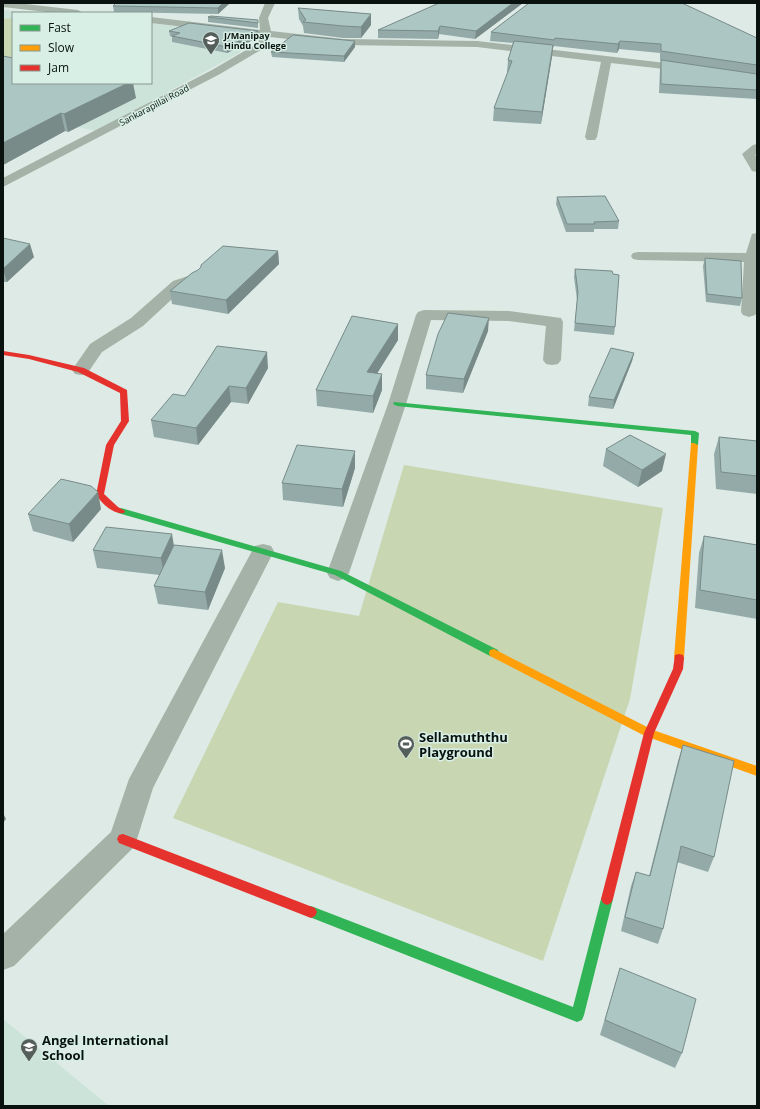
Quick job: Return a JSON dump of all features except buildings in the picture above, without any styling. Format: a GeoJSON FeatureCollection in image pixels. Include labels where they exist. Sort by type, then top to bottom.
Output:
{"type":"FeatureCollection","features":[{"type":"Feature","properties":{"kind":"street"},"geometry":{"type":"LineString","coordinates":[[267,34],[264,29],[263,13],[270,3]]}},
{"type":"Feature","properties":{"kind":"street"},"geometry":{"type":"LineString","coordinates":[[3,4],[70,12]]}},
{"type":"Feature","properties":{"kind":"street"},"geometry":{"type":"LineString","coordinates":[[152,20],[343,42],[477,44],[607,58],[703,71]]}},
{"type":"Feature","properties":{"kind":"street","name":"Sankarapillai Road"},"geometry":{"type":"LineString","coordinates":[[3,184],[216,72],[262,45],[267,34]]}},
{"type":"Feature","properties":{"kind":"street"},"geometry":{"type":"LineString","coordinates":[[477,44],[489,35]]}},
{"type":"Feature","properties":{"kind":"street"},"geometry":{"type":"LineString","coordinates":[[591,137],[607,58]]}},
{"type":"Feature","properties":{"kind":"street"},"geometry":{"type":"LineString","coordinates":[[757,148],[748,154],[757,168]]}},
{"type":"Feature","properties":{"kind":"street"},"geometry":{"type":"LineString","coordinates":[[749,312],[752,258],[757,237]]}},
{"type":"Feature","properties":{"kind":"street"},"geometry":{"type":"LineString","coordinates":[[638,256],[752,258]]}},
{"type":"Feature","properties":{"kind":"street"},"geometry":{"type":"LineString","coordinates":[[81,370],[96,348],[137,322],[179,284],[194,278]]}},
{"type":"Feature","properties":{"kind":"street"},"geometry":{"type":"LineString","coordinates":[[338,573],[397,404],[424,315],[509,316],[555,322],[552,360]]}},
{"type":"Feature","properties":{"kind":"street"},"geometry":{"type":"LineString","coordinates":[[3,353],[28,357],[81,370],[124,392],[125,420],[110,445],[100,495],[115,509],[338,573],[649,733],[757,771]]}},
{"type":"Feature","properties":{"kind":"street"},"geometry":{"type":"LineString","coordinates":[[123,839],[577,1014],[649,733],[678,669],[695,433],[397,404]]}},
{"type":"Feature","properties":{"kind":"street"},"geometry":{"type":"LineString","coordinates":[[3,955],[123,839],[139,787],[263,551]]}},
{"type":"Feature","properties":{"kind":"shaded area"},"geometry":{"type":"Polygon","coordinates":[[[3,10],[31,12],[12,12],[12,84],[152,84],[152,22],[255,35],[239,53],[96,131],[3,111],[3,10]]]}},
{"type":"Feature","properties":{"kind":"shaded area","name":"Angel International School"},"geometry":{"type":"Polygon","coordinates":[[[3,1019],[109,1106],[3,1106],[3,1019]]]}},
{"type":"Feature","properties":{"kind":"green space"},"geometry":{"type":"Polygon","coordinates":[[[12,18],[12,68],[3,68],[3,19],[12,18]]]}},
{"type":"Feature","properties":{"kind":"green space","name":"Sellamuththu Playground"},"geometry":{"type":"Polygon","coordinates":[[[404,465],[663,508],[630,699],[543,961],[173,818],[278,602],[359,616],[404,465]]]}},
{"type":"Feature","properties":{"kind":"traffic: fast"},"geometry":{"type":"LineString","coordinates":[[397,404],[695,433],[694,445]]}},
{"type":"Feature","properties":{"kind":"traffic: fast"},"geometry":{"type":"LineString","coordinates":[[121,511],[338,573],[494,653]]}},
{"type":"Feature","properties":{"kind":"traffic: fast"},"geometry":{"type":"LineString","coordinates":[[311,912],[577,1015],[607,899]]}},
{"type":"Feature","properties":{"kind":"traffic: slow"},"geometry":{"type":"LineString","coordinates":[[679,658],[694,445]]}},
{"type":"Feature","properties":{"kind":"traffic: slow"},"geometry":{"type":"LineString","coordinates":[[494,653],[649,733],[757,771]]}},
{"type":"Feature","properties":{"kind":"traffic: jam"},"geometry":{"type":"LineString","coordinates":[[3,353],[29,357],[81,370],[124,392],[125,421],[110,445],[100,495],[115,509],[121,511]]}},
{"type":"Feature","properties":{"kind":"traffic: jam"},"geometry":{"type":"LineString","coordinates":[[607,899],[649,733],[678,669],[679,658]]}},
{"type":"Feature","properties":{"kind":"traffic: jam"},"geometry":{"type":"LineString","coordinates":[[123,839],[311,912]]}},
{"type":"Feature","properties":{"kind":"place","name":"J/Manipay Hindu College"},"geometry":{"type":"Point","coordinates":[211,55]}},
{"type":"Feature","properties":{"kind":"place","name":"Sellamuththu Playground"},"geometry":{"type":"Point","coordinates":[406,759]}},
{"type":"Feature","properties":{"kind":"place","name":"Angel International School"},"geometry":{"type":"Point","coordinates":[29,1062]}}]}
